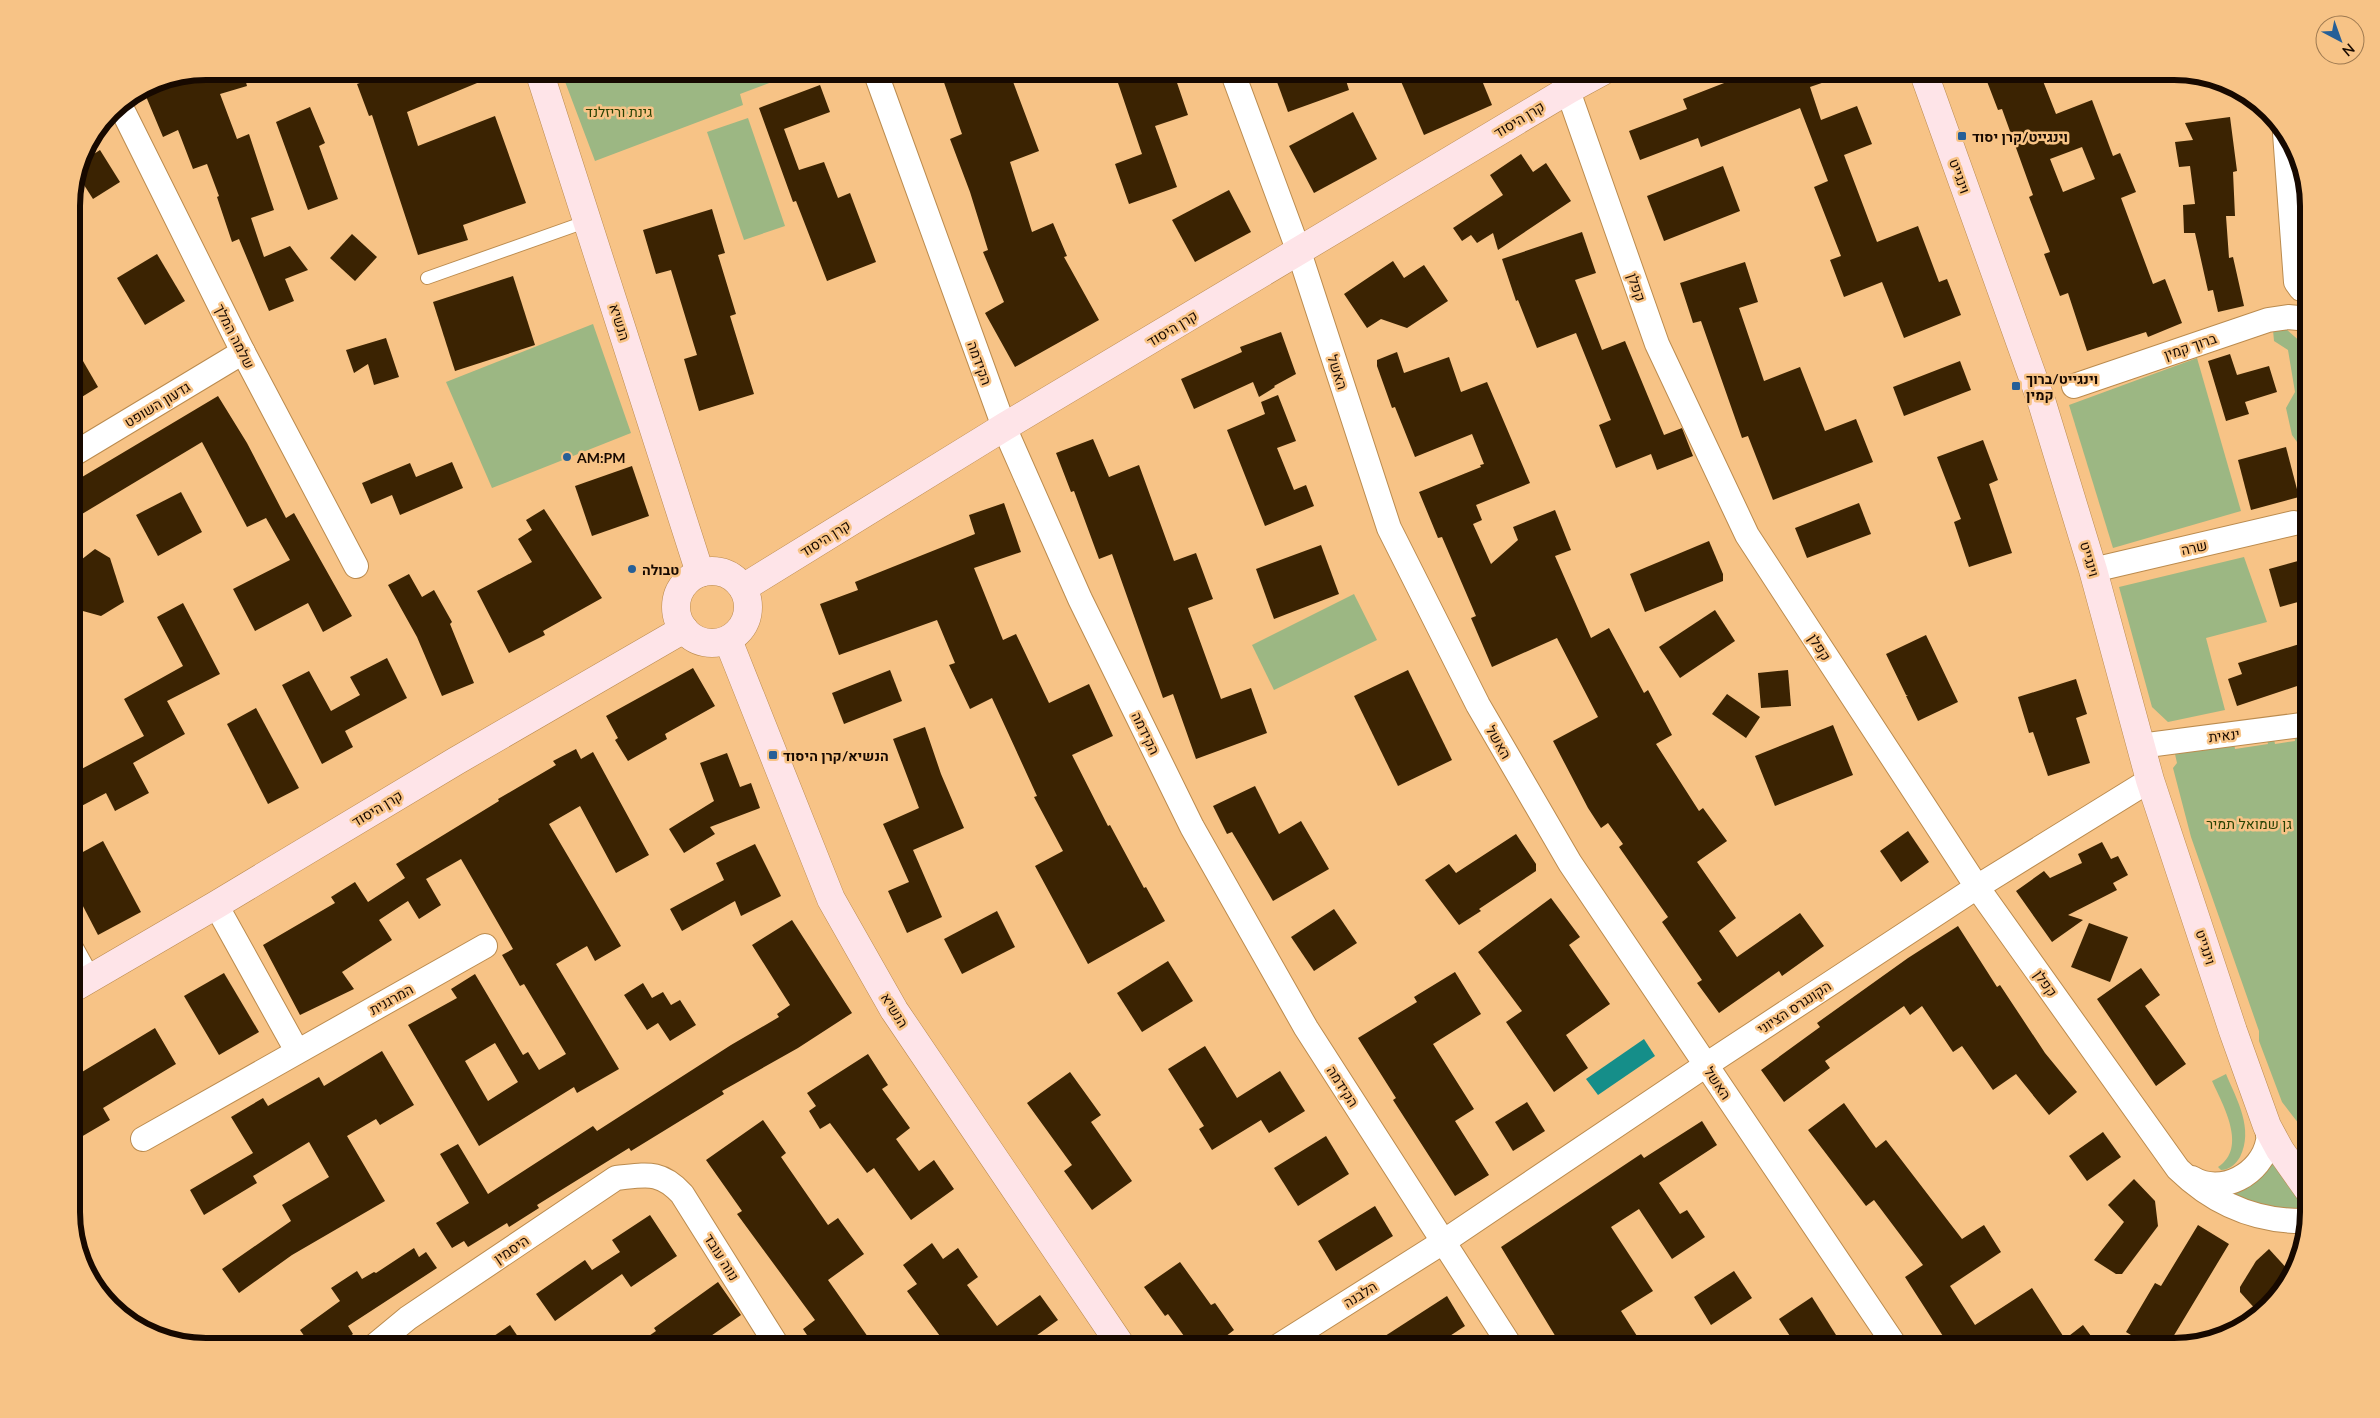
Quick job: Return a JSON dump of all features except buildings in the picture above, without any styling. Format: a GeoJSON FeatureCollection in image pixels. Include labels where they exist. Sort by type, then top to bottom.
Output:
{"type":"FeatureCollection","features":[{"type":"Feature","properties":{"kind":"street","name":"הנשיא"},"geometry":{"type":"LineString","coordinates":[[542,80],[700,573]]}},
{"type":"Feature","properties":{"kind":"street","name":"הקידמה"},"geometry":{"type":"LineString","coordinates":[[878,80],[1004,427],[1080,599],[1192,827],[1306,1028],[1506,1338]]}},
{"type":"Feature","properties":{"kind":"street","name":"האשל"},"geometry":{"type":"LineString","coordinates":[[1235,80],[1299,252],[1389,528],[1473,696],[1570,863],[1890,1338]]}},
{"type":"Feature","properties":{"kind":"street","name":"וינגייט"},"geometry":{"type":"LineString","coordinates":[[1924,80],[2042,403],[2093,570],[2150,780],[2234,1031],[2267,1126],[2280,1150],[2300,1178]]}},
{"type":"Feature","properties":{"kind":"street","name":"קרן היסוד"},"geometry":{"type":"LineString","coordinates":[[743,588],[1004,427],[1299,252],[1564,81]]}},
{"type":"Feature","properties":{"kind":"street","name":"קפלן"},"geometry":{"type":"LineString","coordinates":[[1564,81],[1657,344],[1747,535],[1977,887],[2178,1170],[2195,1186],[2218,1201],[2246,1213],[2281,1221],[2299,1221]]}},
{"type":"Feature","properties":{"kind":"street","name":"שלמה המלך"},"geometry":{"type":"LineString","coordinates":[[119,115],[356,566]]}},
{"type":"Feature","properties":{"kind":"street"},"geometry":{"type":"LineString","coordinates":[[2286,150],[2296,282],[2300,288]]}},
{"type":"Feature","properties":{"kind":"street","name":"ברוך קמין"},"geometry":{"type":"LineString","coordinates":[[2074,386],[2268,320],[2288,317],[2300,318]]}},
{"type":"Feature","properties":{"kind":"street","name":"גדעון השופט"},"geometry":{"type":"LineString","coordinates":[[80,450],[243,352]]}},
{"type":"Feature","properties":{"kind":"street","name":"שרה"},"geometry":{"type":"LineString","coordinates":[[2093,570],[2294,523]]}},
{"type":"Feature","properties":{"kind":"street"},"geometry":{"type":"LineString","coordinates":[[711,571],[724,573],[743,588],[747,598],[748,610],[745,622],[738,633],[728,640],[717,643],[693,638],[684,630],[677,613],[677,601],[681,589],[690,580],[700,573],[711,571]]}},
{"type":"Feature","properties":{"kind":"street","name":"קרן היסוד"},"geometry":{"type":"LineString","coordinates":[[80,984],[456,761],[684,630]]}},
{"type":"Feature","properties":{"kind":"street","name":"הנשיא"},"geometry":{"type":"LineString","coordinates":[[728,640],[832,899],[841,916],[894,1010],[1116,1338]]}},
{"type":"Feature","properties":{"kind":"street","name":"ינאית"},"geometry":{"type":"LineString","coordinates":[[2140,746],[2300,725]]}},
{"type":"Feature","properties":{"kind":"street","name":"הקונגרס הציוני"},"geometry":{"type":"LineString","coordinates":[[1443,1242],[1706,1065],[1977,887],[2150,780]]}},
{"type":"Feature","properties":{"kind":"street"},"geometry":{"type":"LineString","coordinates":[[216,905],[297,1051]]}},
{"type":"Feature","properties":{"kind":"street","name":"המרגנית"},"geometry":{"type":"LineString","coordinates":[[144,1139],[484,946]]}},
{"type":"Feature","properties":{"kind":"street","name":"וינגייט"},"geometry":{"type":"LineString","coordinates":[[2234,1031],[2269,1106],[2300,1150]]}},
{"type":"Feature","properties":{"kind":"street","name":"קפלן"},"geometry":{"type":"LineString","coordinates":[[2178,1170],[2196,1180],[2210,1184],[2233,1182],[2252,1169],[2263,1155],[2268,1141],[2267,1126]]}},
{"type":"Feature","properties":{"kind":"street","name":"נווה עובד"},"geometry":{"type":"LineString","coordinates":[[658,1176],[671,1182],[682,1194],[770,1338]]}},
{"type":"Feature","properties":{"kind":"street","name":"היסמין"},"geometry":{"type":"LineString","coordinates":[[384,1338],[408,1318],[616,1178],[658,1176]]}},
{"type":"Feature","properties":{"kind":"street","name":"הלבנה"},"geometry":{"type":"LineString","coordinates":[[1290,1338],[1443,1242]]}},
{"type":"Feature","properties":{"kind":"lane"},"geometry":{"type":"LineString","coordinates":[[427,278],[588,221]]}},
{"type":"Feature","properties":{"kind":"green space","name":"גינת וריזלנד"},"geometry":{"type":"Polygon","coordinates":[[[564,80],[777,80],[740,94],[743,105],[595,161],[564,80]]]}},
{"type":"Feature","properties":{"kind":"green space"},"geometry":{"type":"Polygon","coordinates":[[[748,118],[785,226],[744,240],[707,132],[748,118]]]}},
{"type":"Feature","properties":{"kind":"green space"},"geometry":{"type":"Polygon","coordinates":[[[593,324],[631,433],[492,488],[446,382],[593,324]]]}},
{"type":"Feature","properties":{"kind":"green space"},"geometry":{"type":"Polygon","coordinates":[[[2286,329],[2300,341],[2300,442],[2297,442],[2292,435],[2286,408],[2295,392],[2288,350],[2274,341],[2273,330],[2286,329]]]}},
{"type":"Feature","properties":{"kind":"green space"},"geometry":{"type":"Polygon","coordinates":[[[2197,358],[2241,511],[2113,548],[2069,405],[2197,358]]]}},
{"type":"Feature","properties":{"kind":"green space"},"geometry":{"type":"Polygon","coordinates":[[[2244,557],[2267,622],[2206,638],[2225,710],[2168,722],[2152,707],[2119,587],[2244,557]]]}},
{"type":"Feature","properties":{"kind":"green space"},"geometry":{"type":"Polygon","coordinates":[[[1354,594],[1377,640],[1274,690],[1252,645],[1354,594]]]}},
{"type":"Feature","properties":{"kind":"green space","name":"גן שמואל תמיר"},"geometry":{"type":"Polygon","coordinates":[[[2299,730],[2300,740],[2300,1125],[2282,1102],[2259,1041],[2259,1031],[2191,837],[2173,768],[2177,763],[2175,754],[2178,751],[2234,742],[2235,749],[2268,744],[2266,736],[2273,735],[2275,744],[2295,741],[2294,731],[2299,730]]]}},
{"type":"Feature","properties":{"kind":"green space"},"geometry":{"type":"Polygon","coordinates":[[[2226,1074],[2239,1104],[2245,1125],[2245,1136],[2244,1146],[2238,1160],[2229,1168],[2221,1170],[2218,1167],[2227,1159],[2231,1149],[2232,1138],[2227,1114],[2212,1081],[2226,1074]]]}},
{"type":"Feature","properties":{"kind":"green space"},"geometry":{"type":"Polygon","coordinates":[[[2268,1156],[2300,1192],[2300,1209],[2269,1210],[2225,1190],[2268,1156]]]}},
{"type":"Feature","properties":{"kind":"water"},"geometry":{"type":"Polygon","coordinates":[[[1644,1039],[1655,1056],[1598,1095],[1586,1079],[1644,1039]]]}},
{"type":"Feature","properties":{"kind":"place","name":"וינגייט/קרן יסוד"},"geometry":{"type":"Point","coordinates":[1962,136]}},
{"type":"Feature","properties":{"kind":"place","name":"וינגייט/ברוך קמין"},"geometry":{"type":"Point","coordinates":[2016,386]}},
{"type":"Feature","properties":{"kind":"place","name":"AM:PM"},"geometry":{"type":"Point","coordinates":[567,457]}},
{"type":"Feature","properties":{"kind":"place","name":"טבולה"},"geometry":{"type":"Point","coordinates":[632,569]}},
{"type":"Feature","properties":{"kind":"place","name":"הנשיא/קרן היסוד"},"geometry":{"type":"Point","coordinates":[773,755]}}]}
